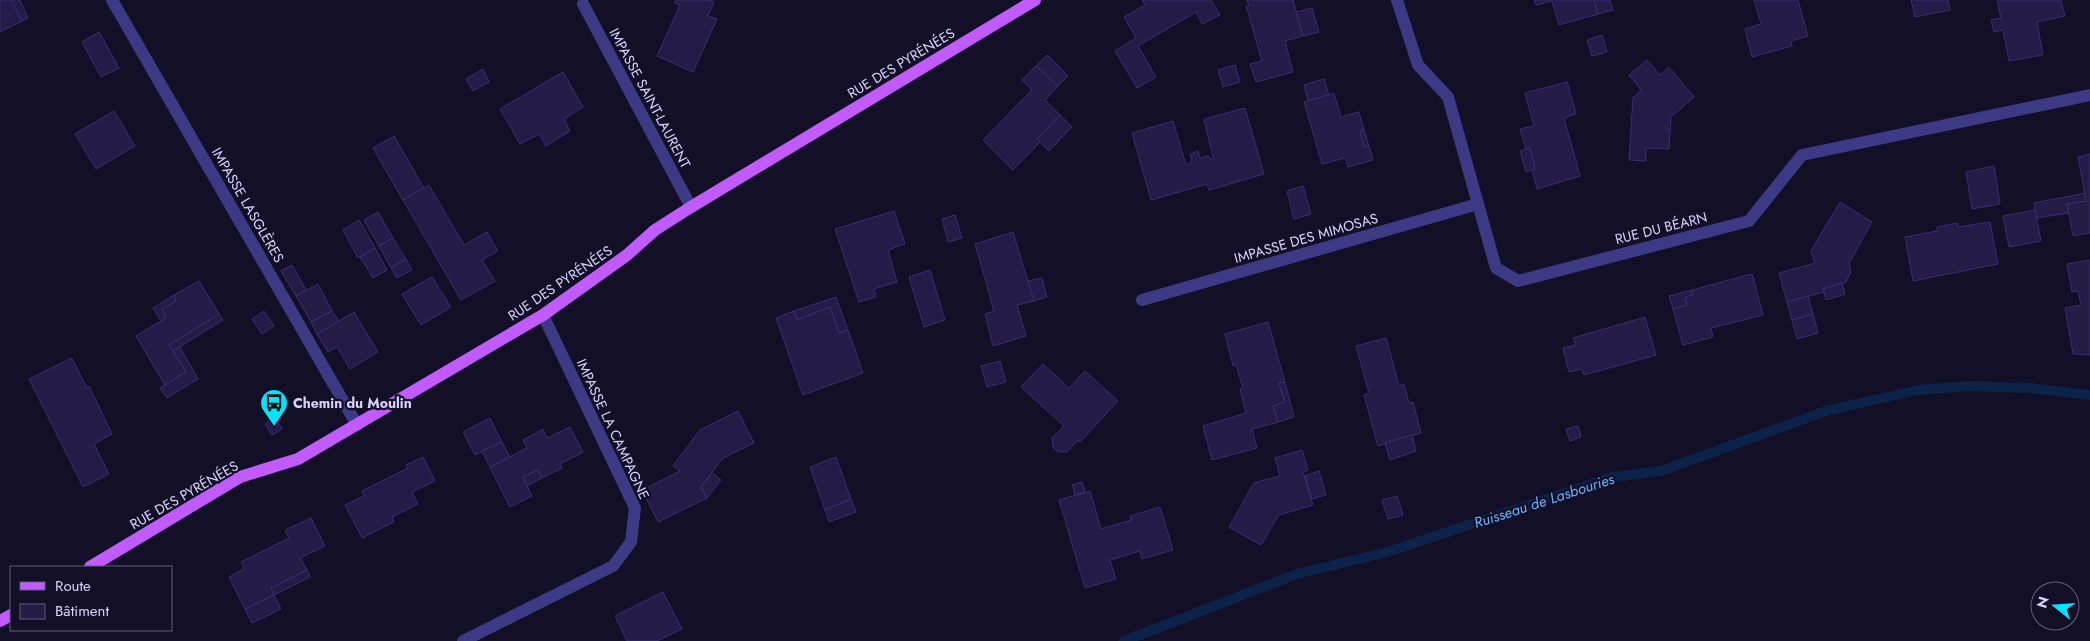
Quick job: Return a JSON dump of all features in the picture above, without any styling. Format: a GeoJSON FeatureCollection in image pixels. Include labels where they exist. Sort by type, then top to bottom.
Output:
{"type":"FeatureCollection","features":[{"type":"Feature","properties":{"kind":"main road","name":"RUE DES PYRÉNÉES"},"geometry":{"type":"LineString","coordinates":[[92,566],[240,477],[298,459],[542,315],[627,256],[655,230],[1035,0]]}},
{"type":"Feature","properties":{"kind":"street","name":"IMPASSE LASGLÈRES"},"geometry":{"type":"LineString","coordinates":[[112,0],[357,425]]}},
{"type":"Feature","properties":{"kind":"street","name":"RUE DU BÉARN"},"geometry":{"type":"LineString","coordinates":[[1398,0],[1418,65],[1448,97],[1496,268],[1518,281],[1749,221],[1802,155],[2090,95]]}},
{"type":"Feature","properties":{"kind":"street","name":"IMPASSE SAINT-LAURENT"},"geometry":{"type":"LineString","coordinates":[[583,4],[691,207]]}},
{"type":"Feature","properties":{"kind":"street","name":"IMPASSE DES MIMOSAS"},"geometry":{"type":"LineString","coordinates":[[1142,300],[1478,204]]}},
{"type":"Feature","properties":{"kind":"street","name":"IMPASSE LA CAMPAGNE"},"geometry":{"type":"LineString","coordinates":[[463,641],[613,566],[631,542],[635,508],[542,315]]}},
{"type":"Feature","properties":{"kind":"building"},"geometry":{"type":"Polygon","coordinates":[[[0,0],[11,0],[22,21],[0,32],[0,0]]]}},
{"type":"Feature","properties":{"kind":"building"},"geometry":{"type":"Polygon","coordinates":[[[11,0],[20,0],[28,18],[22,21],[11,0]]]}},
{"type":"Feature","properties":{"kind":"building"},"geometry":{"type":"Polygon","coordinates":[[[676,0],[710,0],[714,2],[708,16],[717,19],[693,72],[657,56],[680,5],[674,3],[676,0]]]}},
{"type":"Feature","properties":{"kind":"building"},"geometry":{"type":"Polygon","coordinates":[[[1142,0],[1211,0],[1220,15],[1202,24],[1196,12],[1138,46],[1156,77],[1137,88],[1115,51],[1136,38],[1124,17],[1145,5],[1142,0]]]}},
{"type":"Feature","properties":{"kind":"building"},"geometry":{"type":"Polygon","coordinates":[[[1247,0],[1293,0],[1303,36],[1285,41],[1293,72],[1256,82],[1250,64],[1262,61],[1246,6],[1249,6],[1247,0]]]}},
{"type":"Feature","properties":{"kind":"building"},"geometry":{"type":"Polygon","coordinates":[[[1534,0],[1594,0],[1598,14],[1559,25],[1552,1],[1536,5],[1534,0]]]}},
{"type":"Feature","properties":{"kind":"building"},"geometry":{"type":"Polygon","coordinates":[[[1594,0],[1610,0],[1613,10],[1598,14],[1594,0]]]}},
{"type":"Feature","properties":{"kind":"building"},"geometry":{"type":"Polygon","coordinates":[[[1754,0],[1798,0],[1808,36],[1791,41],[1792,46],[1752,57],[1745,29],[1761,24],[1754,0]]]}},
{"type":"Feature","properties":{"kind":"building"},"geometry":{"type":"Polygon","coordinates":[[[1911,0],[1948,0],[1950,10],[1915,17],[1911,0]]]}},
{"type":"Feature","properties":{"kind":"building"},"geometry":{"type":"Polygon","coordinates":[[[1997,0],[2061,0],[2065,16],[2037,22],[2043,55],[2009,61],[2003,30],[1994,32],[1991,20],[2001,18],[1997,0]]]}},
{"type":"Feature","properties":{"kind":"building"},"geometry":{"type":"Polygon","coordinates":[[[1312,8],[1319,32],[1303,36],[1296,12],[1312,8]]]}},
{"type":"Feature","properties":{"kind":"building"},"geometry":{"type":"Polygon","coordinates":[[[99,32],[119,68],[101,77],[82,42],[99,32]]]}},
{"type":"Feature","properties":{"kind":"building"},"geometry":{"type":"Polygon","coordinates":[[[1602,35],[1607,52],[1592,56],[1587,40],[1602,35]]]}},
{"type":"Feature","properties":{"kind":"building"},"geometry":{"type":"Polygon","coordinates":[[[1047,55],[1068,76],[1058,86],[1036,66],[1047,55]]]}},
{"type":"Feature","properties":{"kind":"building"},"geometry":{"type":"Polygon","coordinates":[[[1647,60],[1660,75],[1669,67],[1694,97],[1671,117],[1669,149],[1646,148],[1646,161],[1629,160],[1633,98],[1641,90],[1629,75],[1647,60]]]}},
{"type":"Feature","properties":{"kind":"building"},"geometry":{"type":"Polygon","coordinates":[[[1235,65],[1240,82],[1223,87],[1218,70],[1235,65]]]}},
{"type":"Feature","properties":{"kind":"building"},"geometry":{"type":"Polygon","coordinates":[[[1036,66],[1058,86],[1045,100],[1060,115],[1037,139],[1040,142],[1013,170],[983,140],[1032,90],[1022,80],[1036,66]]]}},
{"type":"Feature","properties":{"kind":"building"},"geometry":{"type":"Polygon","coordinates":[[[483,69],[489,82],[473,91],[466,79],[483,69]]]}},
{"type":"Feature","properties":{"kind":"building"},"geometry":{"type":"Polygon","coordinates":[[[563,72],[583,107],[564,119],[570,131],[546,146],[539,134],[520,144],[500,109],[563,72]]]}},
{"type":"Feature","properties":{"kind":"building"},"geometry":{"type":"Polygon","coordinates":[[[1324,79],[1329,95],[1308,101],[1304,85],[1324,79]]]}},
{"type":"Feature","properties":{"kind":"building"},"geometry":{"type":"Polygon","coordinates":[[[1567,82],[1576,114],[1564,118],[1580,176],[1537,189],[1532,170],[1535,169],[1530,148],[1526,149],[1520,129],[1534,126],[1525,93],[1567,82]]]}},
{"type":"Feature","properties":{"kind":"building"},"geometry":{"type":"Polygon","coordinates":[[[1334,93],[1341,117],[1359,112],[1364,130],[1360,131],[1364,147],[1369,146],[1373,160],[1348,167],[1345,158],[1322,164],[1304,102],[1334,93]]]}},
{"type":"Feature","properties":{"kind":"building"},"geometry":{"type":"Polygon","coordinates":[[[1245,108],[1264,174],[1209,190],[1207,184],[1151,200],[1132,133],[1173,121],[1186,165],[1192,161],[1190,154],[1198,151],[1200,158],[1208,156],[1214,161],[1204,119],[1245,108]]]}},
{"type":"Feature","properties":{"kind":"building"},"geometry":{"type":"Polygon","coordinates":[[[114,111],[135,146],[96,169],[75,134],[114,111]]]}},
{"type":"Feature","properties":{"kind":"building"},"geometry":{"type":"Polygon","coordinates":[[[1060,115],[1072,127],[1049,151],[1037,139],[1060,115]]]}},
{"type":"Feature","properties":{"kind":"building"},"geometry":{"type":"Polygon","coordinates":[[[1364,130],[1369,146],[1364,147],[1360,131],[1364,130]]]}},
{"type":"Feature","properties":{"kind":"building"},"geometry":{"type":"Polygon","coordinates":[[[394,136],[424,188],[403,200],[373,148],[394,136]]]}},
{"type":"Feature","properties":{"kind":"building"},"geometry":{"type":"Polygon","coordinates":[[[1530,148],[1535,169],[1526,172],[1520,151],[1530,148]]]}},
{"type":"Feature","properties":{"kind":"building"},"geometry":{"type":"Polygon","coordinates":[[[2090,154],[2090,233],[2073,236],[2067,204],[2086,201],[2078,157],[2090,154]]]}},
{"type":"Feature","properties":{"kind":"building"},"geometry":{"type":"Polygon","coordinates":[[[1994,166],[2000,204],[1972,209],[1966,172],[1994,166]]]}},
{"type":"Feature","properties":{"kind":"building"},"geometry":{"type":"Polygon","coordinates":[[[429,185],[464,245],[487,232],[498,251],[482,260],[495,281],[461,300],[403,200],[429,185]]]}},
{"type":"Feature","properties":{"kind":"building"},"geometry":{"type":"Polygon","coordinates":[[[1303,186],[1311,214],[1294,219],[1287,191],[1303,186]]]}},
{"type":"Feature","properties":{"kind":"building"},"geometry":{"type":"Polygon","coordinates":[[[2085,193],[2086,201],[2067,204],[2068,213],[2036,218],[2034,203],[2085,193]]]}},
{"type":"Feature","properties":{"kind":"building"},"geometry":{"type":"Polygon","coordinates":[[[1840,202],[1872,222],[1849,263],[1851,272],[1846,282],[1823,289],[1824,292],[1787,302],[1779,273],[1815,263],[1811,251],[1840,202]]]}},
{"type":"Feature","properties":{"kind":"building"},"geometry":{"type":"Polygon","coordinates":[[[2035,210],[2041,241],[2009,247],[2003,216],[2035,210]]]}},
{"type":"Feature","properties":{"kind":"building"},"geometry":{"type":"Polygon","coordinates":[[[894,211],[905,244],[888,250],[897,282],[874,289],[876,297],[859,302],[835,229],[894,211]]]}},
{"type":"Feature","properties":{"kind":"building"},"geometry":{"type":"Polygon","coordinates":[[[378,212],[393,238],[379,246],[364,220],[378,212]]]}},
{"type":"Feature","properties":{"kind":"building"},"geometry":{"type":"Polygon","coordinates":[[[955,215],[962,238],[948,242],[942,219],[955,215]]]}},
{"type":"Feature","properties":{"kind":"building"},"geometry":{"type":"Polygon","coordinates":[[[359,220],[375,248],[358,258],[343,230],[359,220]]]}},
{"type":"Feature","properties":{"kind":"building"},"geometry":{"type":"Polygon","coordinates":[[[1990,222],[1998,264],[1913,281],[1905,237],[1937,231],[1937,227],[1957,223],[1958,227],[1990,222]]]}},
{"type":"Feature","properties":{"kind":"building"},"geometry":{"type":"Polygon","coordinates":[[[1013,232],[1034,301],[1017,305],[1026,336],[993,346],[985,314],[994,311],[975,244],[1013,232]]]}},
{"type":"Feature","properties":{"kind":"building"},"geometry":{"type":"Polygon","coordinates":[[[393,238],[406,259],[391,268],[379,246],[393,238]]]}},
{"type":"Feature","properties":{"kind":"building"},"geometry":{"type":"Polygon","coordinates":[[[375,248],[387,270],[373,278],[360,257],[375,248]]]}},
{"type":"Feature","properties":{"kind":"building"},"geometry":{"type":"Polygon","coordinates":[[[406,259],[412,270],[397,278],[391,268],[406,259]]]}},
{"type":"Feature","properties":{"kind":"building"},"geometry":{"type":"Polygon","coordinates":[[[2090,260],[2090,355],[2073,354],[2065,308],[2081,305],[2078,291],[2072,292],[2067,264],[2090,260]]]}},
{"type":"Feature","properties":{"kind":"building"},"geometry":{"type":"Polygon","coordinates":[[[292,265],[306,290],[296,296],[281,271],[292,265]]]}},
{"type":"Feature","properties":{"kind":"building"},"geometry":{"type":"Polygon","coordinates":[[[930,270],[945,320],[924,327],[909,277],[930,270]]]}},
{"type":"Feature","properties":{"kind":"building"},"geometry":{"type":"Polygon","coordinates":[[[1752,274],[1763,315],[1711,328],[1713,337],[1683,345],[1673,309],[1687,305],[1685,297],[1693,295],[1692,290],[1752,274]]]}},
{"type":"Feature","properties":{"kind":"building"},"geometry":{"type":"Polygon","coordinates":[[[432,277],[451,307],[421,325],[402,294],[432,277]]]}},
{"type":"Feature","properties":{"kind":"building"},"geometry":{"type":"Polygon","coordinates":[[[1042,278],[1047,297],[1034,301],[1028,281],[1042,278]]]}},
{"type":"Feature","properties":{"kind":"building"},"geometry":{"type":"Polygon","coordinates":[[[199,281],[219,314],[169,345],[186,372],[165,385],[136,336],[166,318],[162,309],[176,301],[174,295],[199,281]]]}},
{"type":"Feature","properties":{"kind":"building"},"geometry":{"type":"Polygon","coordinates":[[[1842,283],[1845,294],[1826,300],[1823,289],[1842,283]]]}},
{"type":"Feature","properties":{"kind":"building"},"geometry":{"type":"Polygon","coordinates":[[[318,284],[332,311],[311,322],[296,296],[318,284]]]}},
{"type":"Feature","properties":{"kind":"building"},"geometry":{"type":"Polygon","coordinates":[[[1692,290],[1693,295],[1685,297],[1687,305],[1673,309],[1669,296],[1692,290]]]}},
{"type":"Feature","properties":{"kind":"building"},"geometry":{"type":"Polygon","coordinates":[[[174,295],[176,301],[162,309],[166,318],[161,321],[153,308],[174,295]]]}},
{"type":"Feature","properties":{"kind":"building"},"geometry":{"type":"Polygon","coordinates":[[[1808,296],[1813,314],[1792,320],[1787,302],[1808,296]]]}},
{"type":"Feature","properties":{"kind":"building"},"geometry":{"type":"Polygon","coordinates":[[[836,297],[848,330],[839,333],[830,307],[797,320],[794,311],[836,297]]]}},
{"type":"Feature","properties":{"kind":"building"},"geometry":{"type":"Polygon","coordinates":[[[830,307],[839,333],[848,330],[863,373],[803,395],[776,318],[794,311],[797,320],[830,307]]]}},
{"type":"Feature","properties":{"kind":"building"},"geometry":{"type":"Polygon","coordinates":[[[264,311],[274,326],[262,334],[252,319],[264,311]]]}},
{"type":"Feature","properties":{"kind":"building"},"geometry":{"type":"Polygon","coordinates":[[[332,311],[339,321],[317,334],[311,322],[332,311]]]}},
{"type":"Feature","properties":{"kind":"building"},"geometry":{"type":"Polygon","coordinates":[[[354,312],[378,352],[350,369],[337,347],[328,352],[317,334],[354,312]]]}},
{"type":"Feature","properties":{"kind":"building"},"geometry":{"type":"Polygon","coordinates":[[[219,314],[223,320],[173,351],[169,345],[219,314]]]}},
{"type":"Feature","properties":{"kind":"building"},"geometry":{"type":"Polygon","coordinates":[[[1813,314],[1818,333],[1797,339],[1792,320],[1813,314]]]}},
{"type":"Feature","properties":{"kind":"building"},"geometry":{"type":"Polygon","coordinates":[[[1645,317],[1656,355],[1584,375],[1582,369],[1569,372],[1563,348],[1576,345],[1573,338],[1645,317]]]}},
{"type":"Feature","properties":{"kind":"building"},"geometry":{"type":"Polygon","coordinates":[[[1268,322],[1285,382],[1279,383],[1285,402],[1273,406],[1278,422],[1252,429],[1257,448],[1212,460],[1203,426],[1246,413],[1240,389],[1243,388],[1236,365],[1233,366],[1225,334],[1268,322]]]}},
{"type":"Feature","properties":{"kind":"building"},"geometry":{"type":"Polygon","coordinates":[[[1386,338],[1399,386],[1404,384],[1409,403],[1413,402],[1421,433],[1378,446],[1364,395],[1369,393],[1356,346],[1386,338]]]}},
{"type":"Feature","properties":{"kind":"building"},"geometry":{"type":"Polygon","coordinates":[[[180,347],[198,379],[167,398],[160,388],[186,372],[173,351],[180,347]]]}},
{"type":"Feature","properties":{"kind":"building"},"geometry":{"type":"Polygon","coordinates":[[[72,358],[87,388],[89,386],[112,434],[94,444],[109,474],[83,487],[29,379],[72,358]]]}},
{"type":"Feature","properties":{"kind":"building"},"geometry":{"type":"Polygon","coordinates":[[[1000,361],[1006,382],[987,387],[981,366],[1000,361]]]}},
{"type":"Feature","properties":{"kind":"building"},"geometry":{"type":"Polygon","coordinates":[[[1043,364],[1069,388],[1085,371],[1118,401],[1080,442],[1078,440],[1067,452],[1058,452],[1053,447],[1052,438],[1064,426],[1021,387],[1043,364]]]}},
{"type":"Feature","properties":{"kind":"building"},"geometry":{"type":"Polygon","coordinates":[[[1285,382],[1294,417],[1278,422],[1273,406],[1285,402],[1279,383],[1285,382]]]}},
{"type":"Feature","properties":{"kind":"building"},"geometry":{"type":"Polygon","coordinates":[[[738,411],[754,443],[723,458],[701,487],[707,498],[658,522],[642,490],[680,471],[673,466],[700,430],[738,411]]]}},
{"type":"Feature","properties":{"kind":"building"},"geometry":{"type":"Polygon","coordinates":[[[275,418],[282,429],[272,435],[265,424],[275,418]]]}},
{"type":"Feature","properties":{"kind":"building"},"geometry":{"type":"Polygon","coordinates":[[[490,418],[502,442],[475,455],[463,432],[490,418]]]}},
{"type":"Feature","properties":{"kind":"building"},"geometry":{"type":"Polygon","coordinates":[[[1578,426],[1581,437],[1570,441],[1566,429],[1578,426]]]}},
{"type":"Feature","properties":{"kind":"building"},"geometry":{"type":"Polygon","coordinates":[[[570,427],[583,452],[560,464],[562,468],[542,478],[538,470],[523,477],[532,496],[510,507],[490,467],[527,448],[523,440],[543,429],[547,438],[570,427]]]}},
{"type":"Feature","properties":{"kind":"building"},"geometry":{"type":"Polygon","coordinates":[[[1412,435],[1416,451],[1390,460],[1385,443],[1412,435]]]}},
{"type":"Feature","properties":{"kind":"building"},"geometry":{"type":"Polygon","coordinates":[[[502,442],[510,457],[490,467],[482,451],[502,442]]]}},
{"type":"Feature","properties":{"kind":"building"},"geometry":{"type":"Polygon","coordinates":[[[1302,450],[1308,470],[1303,472],[1313,505],[1279,515],[1261,545],[1229,527],[1254,483],[1280,476],[1275,458],[1302,450]]]}},
{"type":"Feature","properties":{"kind":"building"},"geometry":{"type":"Polygon","coordinates":[[[423,457],[435,481],[412,492],[418,504],[392,517],[394,522],[362,538],[345,505],[364,496],[362,491],[408,468],[406,465],[423,457]]]}},
{"type":"Feature","properties":{"kind":"building"},"geometry":{"type":"Polygon","coordinates":[[[836,457],[851,499],[825,510],[810,467],[836,457]]]}},
{"type":"Feature","properties":{"kind":"building"},"geometry":{"type":"Polygon","coordinates":[[[538,470],[542,478],[527,486],[523,477],[538,470]]]}},
{"type":"Feature","properties":{"kind":"building"},"geometry":{"type":"Polygon","coordinates":[[[1319,471],[1326,495],[1312,499],[1305,476],[1319,471]]]}},
{"type":"Feature","properties":{"kind":"building"},"geometry":{"type":"Polygon","coordinates":[[[712,473],[721,480],[707,498],[701,487],[712,473]]]}},
{"type":"Feature","properties":{"kind":"building"},"geometry":{"type":"Polygon","coordinates":[[[1082,482],[1085,492],[1075,495],[1072,485],[1082,482]]]}},
{"type":"Feature","properties":{"kind":"building"},"geometry":{"type":"Polygon","coordinates":[[[1090,491],[1101,529],[1131,520],[1130,516],[1160,507],[1173,550],[1142,559],[1140,551],[1110,560],[1116,579],[1085,588],[1059,500],[1090,491]]]}},
{"type":"Feature","properties":{"kind":"building"},"geometry":{"type":"Polygon","coordinates":[[[1397,496],[1403,515],[1388,519],[1382,500],[1397,496]]]}},
{"type":"Feature","properties":{"kind":"building"},"geometry":{"type":"Polygon","coordinates":[[[851,499],[856,512],[829,522],[825,510],[851,499]]]}},
{"type":"Feature","properties":{"kind":"building"},"geometry":{"type":"Polygon","coordinates":[[[311,518],[325,546],[300,558],[307,570],[271,588],[274,595],[245,609],[229,577],[244,569],[241,562],[289,538],[285,530],[311,518]]]}},
{"type":"Feature","properties":{"kind":"building"},"geometry":{"type":"Polygon","coordinates":[[[307,570],[310,577],[274,595],[271,588],[307,570]]]}},
{"type":"Feature","properties":{"kind":"building"},"geometry":{"type":"Polygon","coordinates":[[[663,592],[682,629],[657,641],[627,641],[615,616],[663,592]]]}},
{"type":"Feature","properties":{"kind":"building"},"geometry":{"type":"Polygon","coordinates":[[[274,595],[281,609],[252,623],[245,609],[274,595]]]}},
{"type":"Feature","properties":{"kind":"waterway","name":"Ruisseau de Lasbouries"},"geometry":{"type":"LineString","coordinates":[[1124,641],[1297,574],[1388,552],[1612,477],[1661,471],[1826,411],[1918,390],[1968,386],[2030,388],[2090,395]]}},
{"type":"Feature","properties":{"kind":"place","name":"Chemin du Moulin"},"geometry":{"type":"Point","coordinates":[274,427]}}]}
